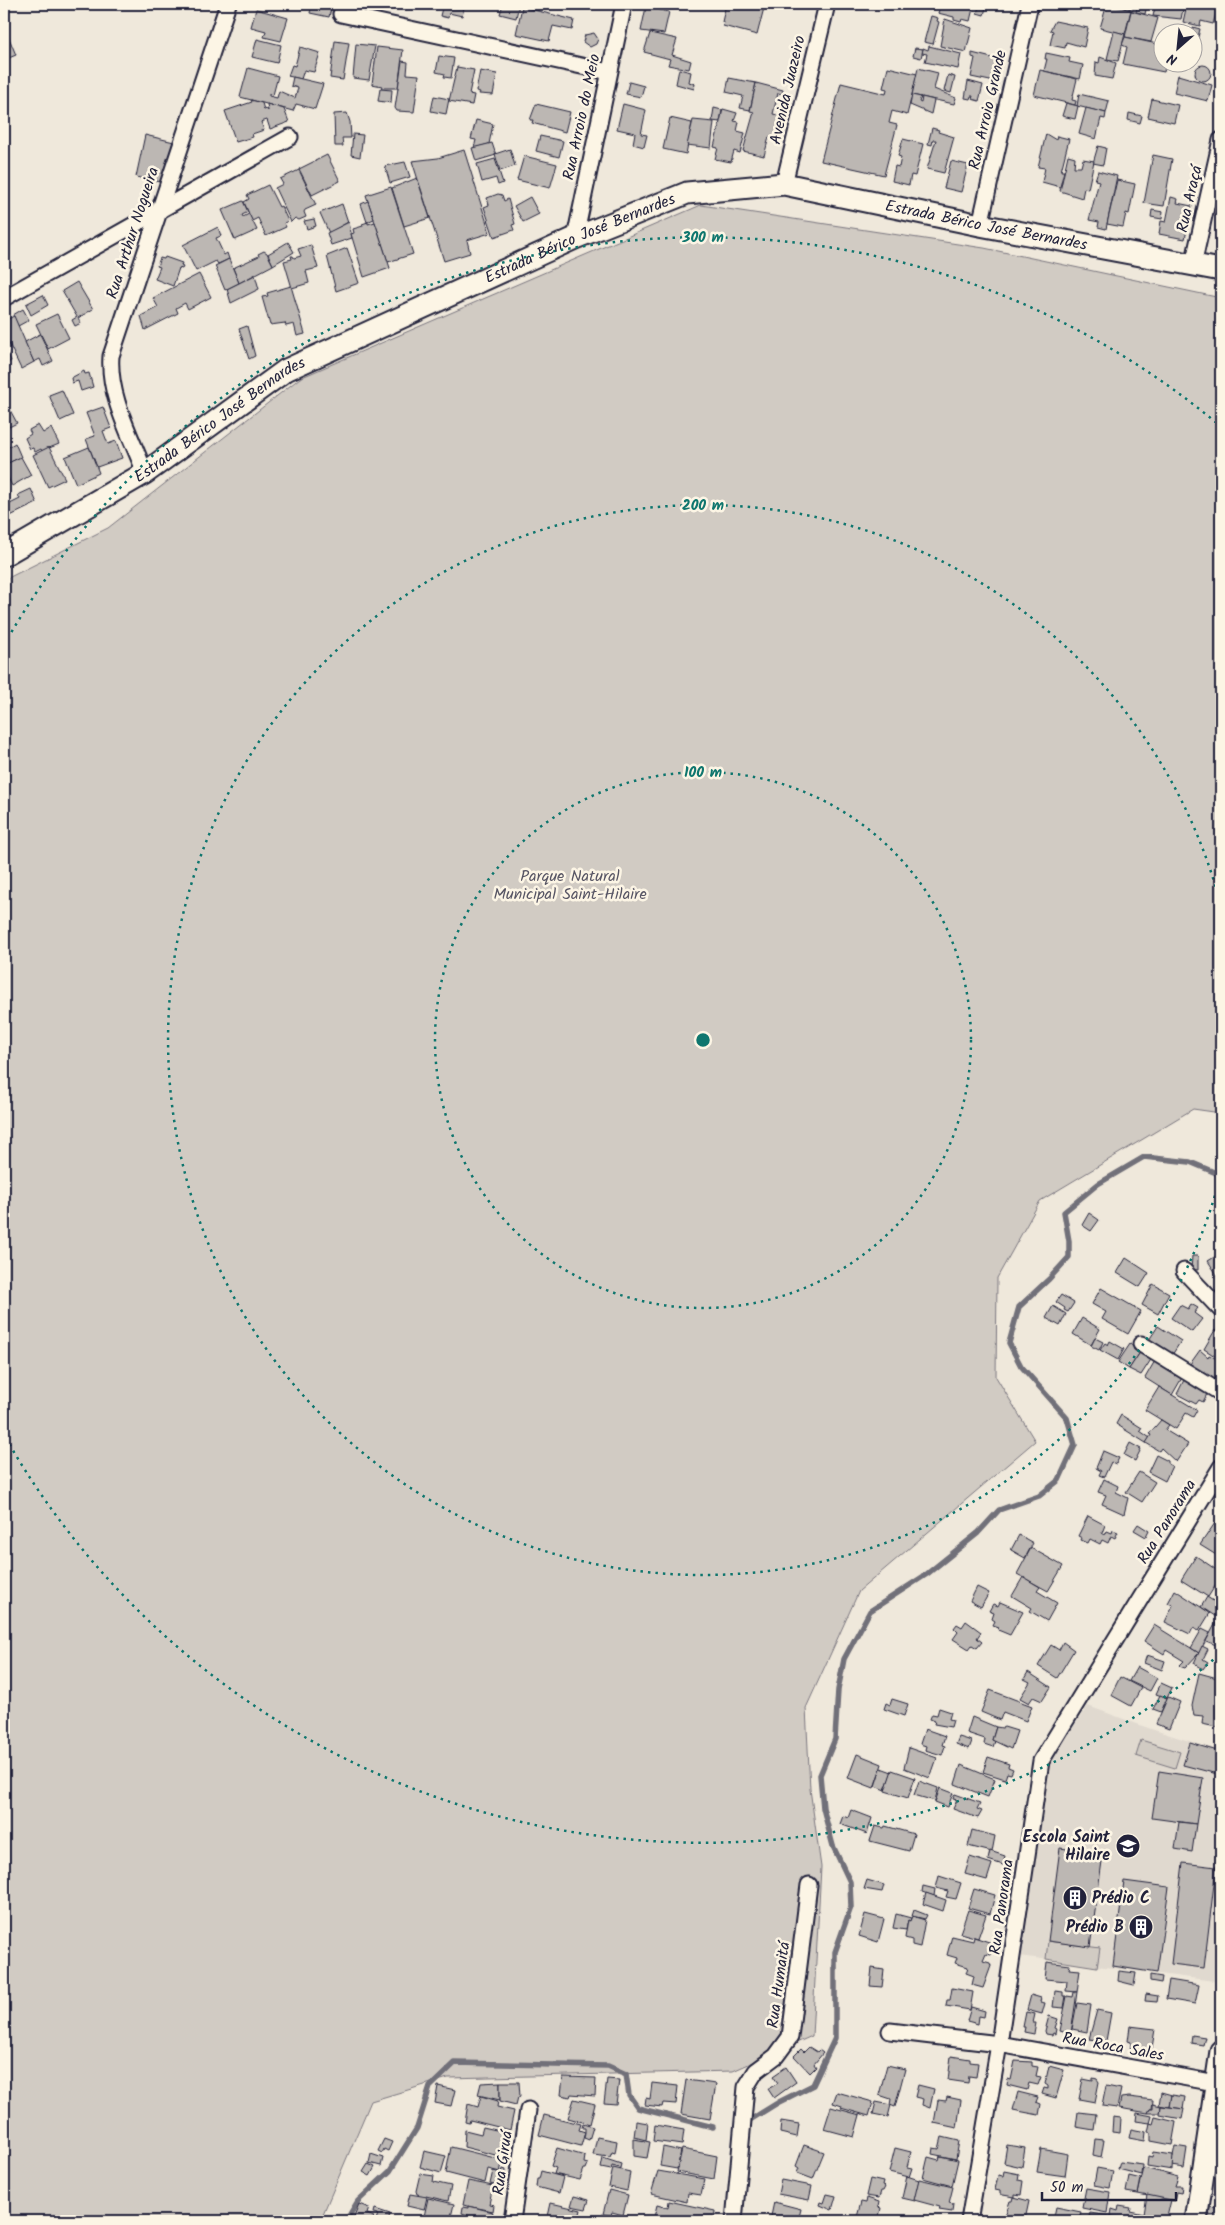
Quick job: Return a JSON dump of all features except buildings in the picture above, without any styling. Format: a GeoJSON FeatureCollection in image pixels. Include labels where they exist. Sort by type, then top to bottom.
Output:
{"type":"FeatureCollection","features":[{"type":"Feature","properties":{"kind":"main road","name":"Estrada Bérico José Bernardes"},"geometry":{"type":"LineString","coordinates":[[4,555],[145,473],[286,370],[575,238],[687,193],[784,184],[980,225],[1221,270]]}},
{"type":"Feature","properties":{"kind":"main road"},"geometry":{"type":"LineString","coordinates":[[1196,2221],[1219,2084],[1221,2051]]}},
{"type":"Feature","properties":{"kind":"street","name":"Rua Arthur Nogueira"},"geometry":{"type":"LineString","coordinates":[[145,473],[115,394],[110,373],[111,356],[228,4]]}},
{"type":"Feature","properties":{"kind":"street","name":"Rua Arroio do Meio"},"geometry":{"type":"LineString","coordinates":[[575,238],[624,4]]}},
{"type":"Feature","properties":{"kind":"street","name":"Avenida Juazeiro"},"geometry":{"type":"LineString","coordinates":[[784,184],[827,4]]}},
{"type":"Feature","properties":{"kind":"street","name":"Rua Arroio Grande"},"geometry":{"type":"LineString","coordinates":[[980,225],[1030,4]]}},
{"type":"Feature","properties":{"kind":"street"},"geometry":{"type":"LineString","coordinates":[[341,14],[609,72]]}},
{"type":"Feature","properties":{"kind":"street"},"geometry":{"type":"LineString","coordinates":[[4,298],[290,136]]}},
{"type":"Feature","properties":{"kind":"street","name":"Rua Araçá"},"geometry":{"type":"LineString","coordinates":[[1193,265],[1221,140]]}},
{"type":"Feature","properties":{"kind":"street"},"geometry":{"type":"LineString","coordinates":[[1184,1271],[1221,1310]]}},
{"type":"Feature","properties":{"kind":"street"},"geometry":{"type":"LineString","coordinates":[[1141,1344],[1221,1393]]}},
{"type":"Feature","properties":{"kind":"street","name":"Rua Panorama"},"geometry":{"type":"LineString","coordinates":[[969,2221],[999,2044],[1041,1761],[1221,1467]]}},
{"type":"Feature","properties":{"kind":"street","name":"Rua Humaitá"},"geometry":{"type":"LineString","coordinates":[[734,2221],[746,2088],[756,2070],[776,2056],[790,2037],[810,1885]]}},
{"type":"Feature","properties":{"kind":"street","name":"Rua Roca Sales"},"geometry":{"type":"LineString","coordinates":[[890,2031],[999,2044],[1219,2084]]}},
{"type":"Feature","properties":{"kind":"street","name":"Rua Giruá"},"geometry":{"type":"LineString","coordinates":[[512,2221],[528,2110]]}},
{"type":"Feature","properties":{"kind":"shaded area","name":"Escola Saint Hilaire"},"geometry":{"type":"Polygon","coordinates":[[[1088,1706],[1151,1729],[1221,1751],[1221,1929],[1214,1981],[1019,1956],[1048,1764],[1088,1706]]]}},
{"type":"Feature","properties":{"kind":"green space","name":"Parque Natural Municipal Saint-Hilaire"},"geometry":{"type":"Polygon","coordinates":[[[701,205],[984,248],[1221,298],[1221,1113],[1193,1109],[1040,1201],[997,1278],[996,1377],[1035,1441],[859,1591],[806,1708],[810,1789],[821,1867],[812,2036],[733,2071],[448,2078],[371,2101],[320,2221],[4,2221],[4,580],[108,528],[300,378],[701,205]]]}},
{"type":"Feature","properties":{"kind":"green space"},"geometry":{"type":"Polygon","coordinates":[[[1141,1740],[1180,1752],[1175,1768],[1136,1756],[1141,1740]]]}},
{"type":"Feature","properties":{"kind":"green space"},"geometry":{"type":"Polygon","coordinates":[[[1048,1941],[1100,1948],[1097,1967],[1046,1959],[1048,1941]]]}},
{"type":"Feature","properties":{"kind":"waterway"},"geometry":{"type":"LineString","coordinates":[[750,2120],[779,2102],[813,2085],[835,2038],[835,1952],[851,1907],[850,1882],[833,1846],[823,1808],[820,1775],[835,1739],[838,1690],[844,1659],[870,1611],[927,1574],[978,1533],[999,1510],[1039,1496],[1059,1480],[1075,1445],[1067,1418],[1021,1366],[1009,1343],[1019,1307],[1069,1257],[1069,1241],[1064,1212],[1098,1184],[1144,1157],[1190,1162],[1221,1175]]}},
{"type":"Feature","properties":{"kind":"waterway"},"geometry":{"type":"LineString","coordinates":[[346,2221],[358,2201],[390,2171],[417,2128],[430,2087],[455,2063],[608,2066],[626,2074],[629,2095],[638,2108],[713,2127]]}},
{"type":"Feature","properties":{"kind":"place","name":"Escola Saint Hilaire"},"geometry":{"type":"Point","coordinates":[1128,1846]}},
{"type":"Feature","properties":{"kind":"place","name":"Prédio C"},"geometry":{"type":"Point","coordinates":[1075,1898]}},
{"type":"Feature","properties":{"kind":"place","name":"Prédio B"},"geometry":{"type":"Point","coordinates":[1141,1927]}}]}
